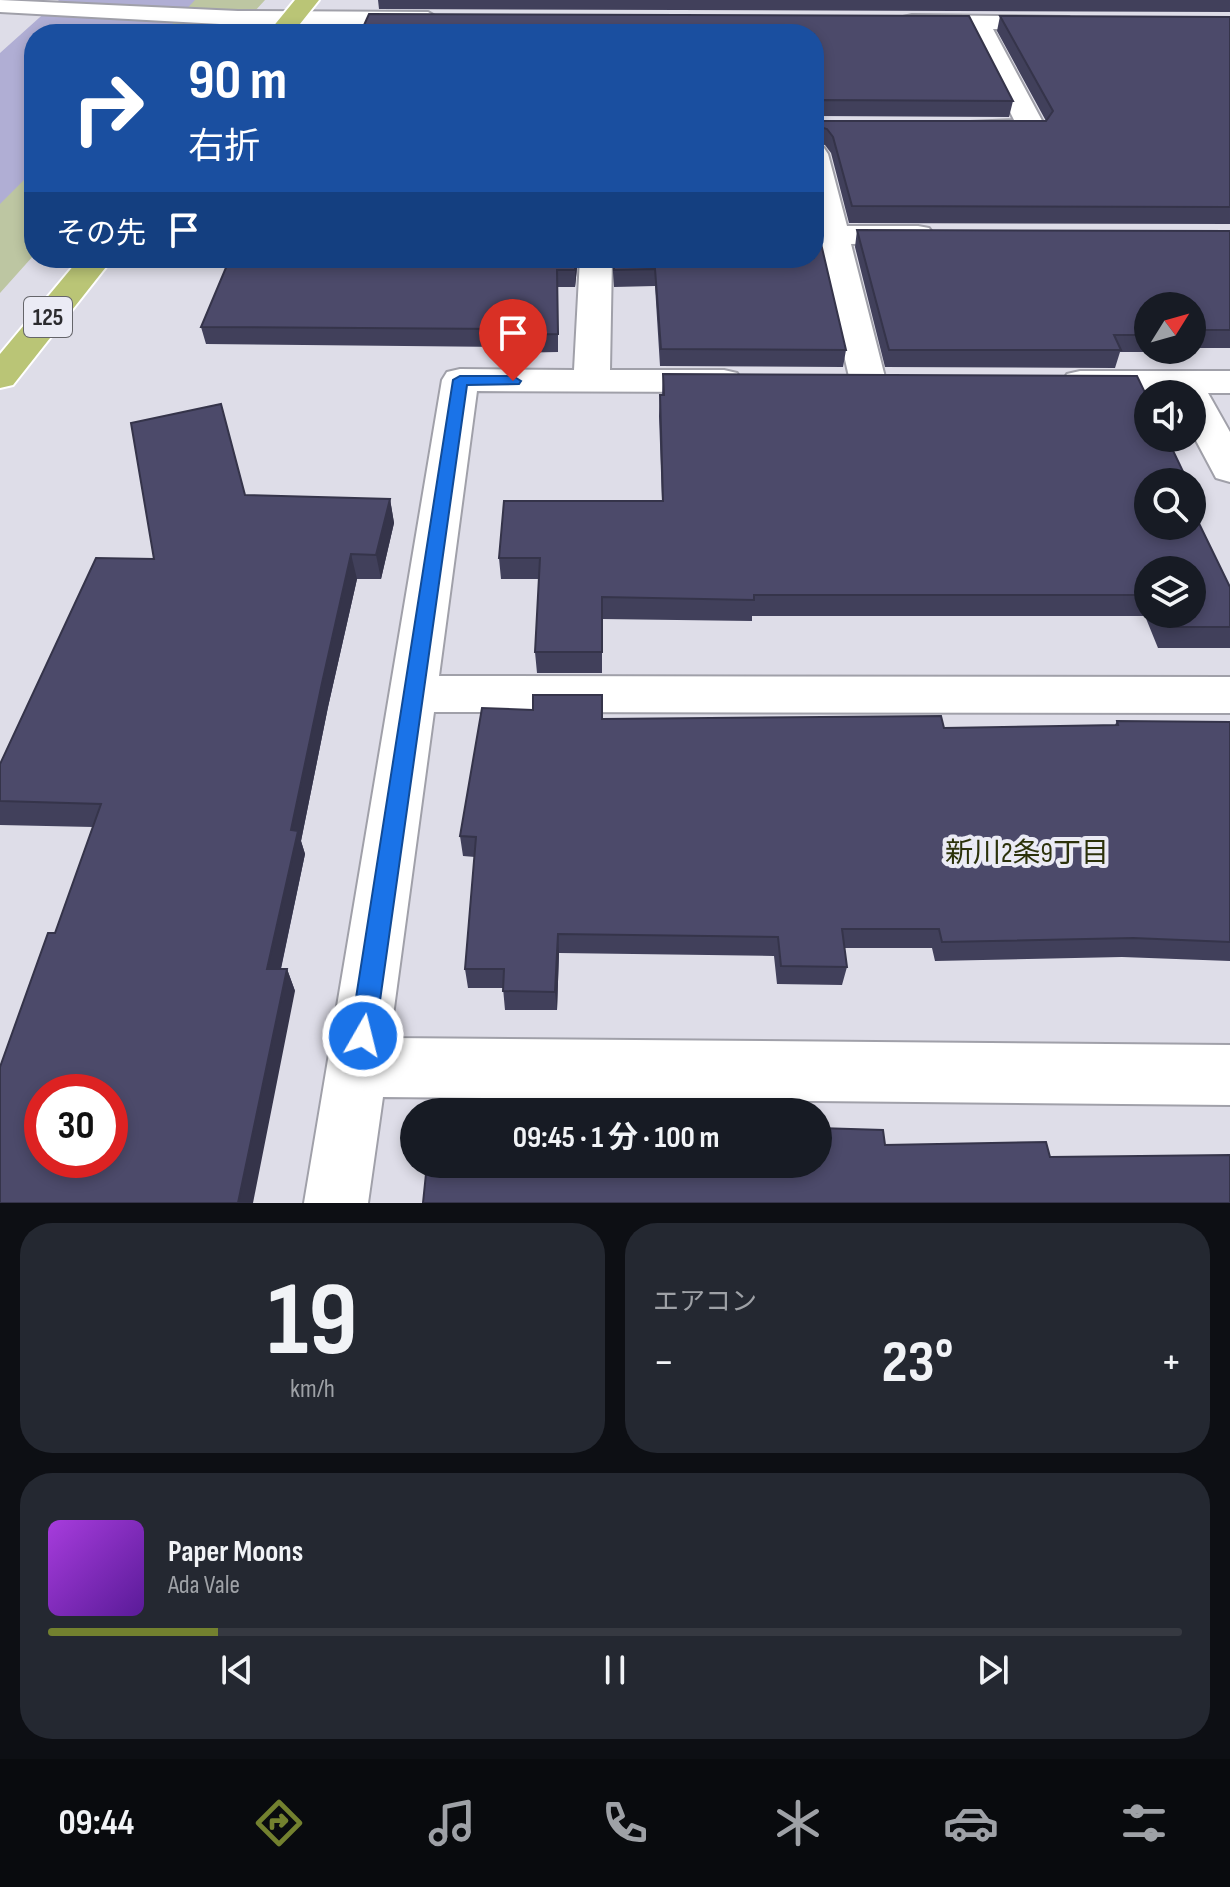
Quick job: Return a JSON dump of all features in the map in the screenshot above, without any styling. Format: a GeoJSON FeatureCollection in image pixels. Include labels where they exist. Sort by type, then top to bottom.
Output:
{"type":"FeatureCollection","features":[{"type":"Feature","properties":{"kind":"main road","name":"125"},"geometry":{"type":"LineString","coordinates":[[0,377],[89,268]]}},
{"type":"Feature","properties":{"kind":"street"},"geometry":{"type":"LineString","coordinates":[[0,5],[238,18],[456,19]]}},
{"type":"Feature","properties":{"kind":"street"},"geometry":{"type":"LineString","coordinates":[[888,22],[1088,22]]}},
{"type":"Feature","properties":{"kind":"street"},"geometry":{"type":"LineString","coordinates":[[954,128],[1032,128],[977,22]]}},
{"type":"Feature","properties":{"kind":"street"},"geometry":{"type":"LineString","coordinates":[[824,199],[868,381]]}},
{"type":"Feature","properties":{"kind":"street"},"geometry":{"type":"LineString","coordinates":[[832,235],[944,235]]}},
{"type":"Feature","properties":{"kind":"street"},"geometry":{"type":"LineString","coordinates":[[592,381],[596,268]]}},
{"type":"Feature","properties":{"kind":"street"},"geometry":{"type":"LineString","coordinates":[[336,1203],[460,380],[761,381]]}},
{"type":"Feature","properties":{"kind":"street"},"geometry":{"type":"LineString","coordinates":[[822,381],[915,381]]}},
{"type":"Feature","properties":{"kind":"street"},"geometry":{"type":"LineString","coordinates":[[1042,381],[1134,387]]}},
{"type":"Feature","properties":{"kind":"street"},"geometry":{"type":"LineString","coordinates":[[1206,387],[1230,382]]}},
{"type":"Feature","properties":{"kind":"street"},"geometry":{"type":"LineString","coordinates":[[1206,423],[1230,469]]}},
{"type":"Feature","properties":{"kind":"street"},"geometry":{"type":"LineString","coordinates":[[413,694],[1230,695]]}},
{"type":"Feature","properties":{"kind":"street"},"geometry":{"type":"LineString","coordinates":[[358,1067],[1230,1075]]}},
{"type":"Feature","properties":{"kind":"green space"},"geometry":{"type":"Polygon","coordinates":[[[140,0],[265,0],[243,24],[115,24],[140,0]]]}},
{"type":"Feature","properties":{"kind":"green space"},"geometry":{"type":"Polygon","coordinates":[[[24,110],[24,266],[0,293],[0,133],[24,110]]]}},
{"type":"Feature","properties":{"kind":"water"},"geometry":{"type":"Polygon","coordinates":[[[59,0],[195,0],[172,24],[32,24],[59,0]]]}},
{"type":"Feature","properties":{"kind":"water"},"geometry":{"type":"Polygon","coordinates":[[[24,31],[24,180],[0,204],[0,53],[24,31]]]}},
{"type":"Feature","properties":{"kind":"building"},"geometry":{"type":"Polygon","coordinates":[[[369,14],[969,16],[1013,101],[824,100],[824,24],[364,24],[369,14]]]}},
{"type":"Feature","properties":{"kind":"building"},"geometry":{"type":"Polygon","coordinates":[[[1000,16],[1230,17],[1230,207],[852,206],[833,137],[824,128],[824,121],[1046,121],[1053,111],[1000,16]]]}},
{"type":"Feature","properties":{"kind":"building"},"geometry":{"type":"Polygon","coordinates":[[[857,230],[1230,231],[1230,330],[1206,330],[1206,292],[1134,292],[1134,335],[1114,335],[1121,350],[889,350],[857,230]]]}},
{"type":"Feature","properties":{"kind":"building"},"geometry":{"type":"Polygon","coordinates":[[[824,256],[846,350],[661,349],[655,269],[614,268],[824,268],[824,256]]]}},
{"type":"Feature","properties":{"kind":"building"},"geometry":{"type":"Polygon","coordinates":[[[226,268],[575,268],[557,270],[558,334],[504,335],[503,329],[201,327],[226,268]]]}},
{"type":"Feature","properties":{"kind":"building"},"geometry":{"type":"Polygon","coordinates":[[[663,374],[1137,376],[1139,380],[1134,380],[1134,452],[1174,452],[1181,468],[1134,468],[1134,540],[1206,538],[1230,587],[1230,627],[1206,627],[1206,556],[1134,556],[1134,595],[754,595],[754,600],[602,597],[602,652],[535,652],[540,558],[499,558],[504,501],[663,501],[660,395],[664,395],[663,374]]]}},
{"type":"Feature","properties":{"kind":"building"},"geometry":{"type":"Polygon","coordinates":[[[221,404],[245,495],[390,499],[376,555],[351,554],[322,683],[291,830],[298,831],[267,969],[287,969],[238,1203],[0,1203],[0,1067],[48,933],[55,933],[101,804],[0,801],[0,764],[96,558],[154,559],[131,423],[221,404]]]}},
{"type":"Feature","properties":{"kind":"building"},"geometry":{"type":"Polygon","coordinates":[[[533,695],[602,695],[602,719],[941,716],[944,728],[1118,725],[1117,721],[1230,722],[1230,942],[1133,938],[942,942],[939,929],[842,929],[847,967],[781,966],[778,937],[558,934],[555,992],[503,991],[504,969],[465,969],[476,837],[460,836],[482,708],[533,710],[533,695]]]}},
{"type":"Feature","properties":{"kind":"building"},"geometry":{"type":"Polygon","coordinates":[[[832,1128],[883,1130],[885,1145],[1046,1142],[1050,1157],[1230,1155],[1230,1203],[423,1203],[426,1178],[832,1178],[832,1128]]]}},
{"type":"Feature","properties":{"kind":"district","name":"新川2条9丁目"},"geometry":{"type":"Point","coordinates":[1027,853]}},
{"type":"Feature","properties":{"kind":"route"},"geometry":{"type":"LineString","coordinates":[[363,1036],[460,380],[513,381]]}}]}
